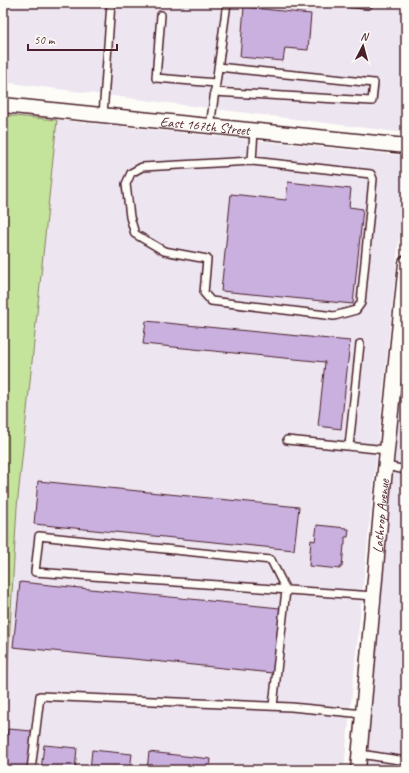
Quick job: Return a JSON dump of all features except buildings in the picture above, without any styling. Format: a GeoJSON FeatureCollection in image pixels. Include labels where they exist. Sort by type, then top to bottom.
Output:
{"type":"FeatureCollection","features":[{"type":"Feature","properties":{"kind":"street","name":"East 167th Street"},"geometry":{"type":"LineString","coordinates":[[3,105],[406,146]]}},
{"type":"Feature","properties":{"kind":"street","name":"Lathrop Avenue"},"geometry":{"type":"LineString","coordinates":[[358,770],[387,450],[399,360],[406,263]]}},
{"type":"Feature","properties":{"kind":"lane"},"geometry":{"type":"LineString","coordinates":[[103,116],[111,3]]}},
{"type":"Feature","properties":{"kind":"lane"},"geometry":{"type":"LineString","coordinates":[[210,127],[227,3]]}},
{"type":"Feature","properties":{"kind":"lane"},"geometry":{"type":"LineString","coordinates":[[348,3],[368,5],[368,3]]}},
{"type":"Feature","properties":{"kind":"lane"},"geometry":{"type":"LineString","coordinates":[[161,15],[156,78],[216,83]]}},
{"type":"Feature","properties":{"kind":"lane"},"geometry":{"type":"LineString","coordinates":[[214,92],[372,101],[374,83],[218,67]]}},
{"type":"Feature","properties":{"kind":"lane"},"geometry":{"type":"LineString","coordinates":[[252,161],[254,131]]}},
{"type":"Feature","properties":{"kind":"lane"},"geometry":{"type":"LineString","coordinates":[[252,161],[371,174],[373,179],[361,303],[356,310],[334,316],[211,301],[204,293],[207,259],[164,251],[136,234],[130,217],[126,184],[131,174],[142,167],[252,161]]}},
{"type":"Feature","properties":{"kind":"lane"},"geometry":{"type":"LineString","coordinates":[[349,446],[360,344]]}},
{"type":"Feature","properties":{"kind":"lane"},"geometry":{"type":"LineString","coordinates":[[287,440],[387,450]]}},
{"type":"Feature","properties":{"kind":"lane"},"geometry":{"type":"LineString","coordinates":[[386,466],[406,470]]}},
{"type":"Feature","properties":{"kind":"lane"},"geometry":{"type":"LineString","coordinates":[[273,706],[286,590],[271,560],[39,536],[34,572],[286,590],[374,596]]}},
{"type":"Feature","properties":{"kind":"lane"},"geometry":{"type":"LineString","coordinates":[[31,770],[40,696],[273,706],[364,714]]}},
{"type":"Feature","properties":{"kind":"lane"},"geometry":{"type":"LineString","coordinates":[[360,754],[406,761]]}},
{"type":"Feature","properties":{"kind":"shaded area"},"geometry":{"type":"Polygon","coordinates":[[[3,3],[406,3],[406,133],[3,82],[3,3]]]}},
{"type":"Feature","properties":{"kind":"shaded area"},"geometry":{"type":"Polygon","coordinates":[[[57,120],[406,156],[406,170],[344,770],[3,770],[17,507],[57,120]]]}},
{"type":"Feature","properties":{"kind":"shaded area"},"geometry":{"type":"Polygon","coordinates":[[[406,351],[406,770],[364,770],[406,351]]]}},
{"type":"Feature","properties":{"kind":"green space"},"geometry":{"type":"Polygon","coordinates":[[[3,115],[57,120],[17,507],[3,748],[3,115]]]}}]}
